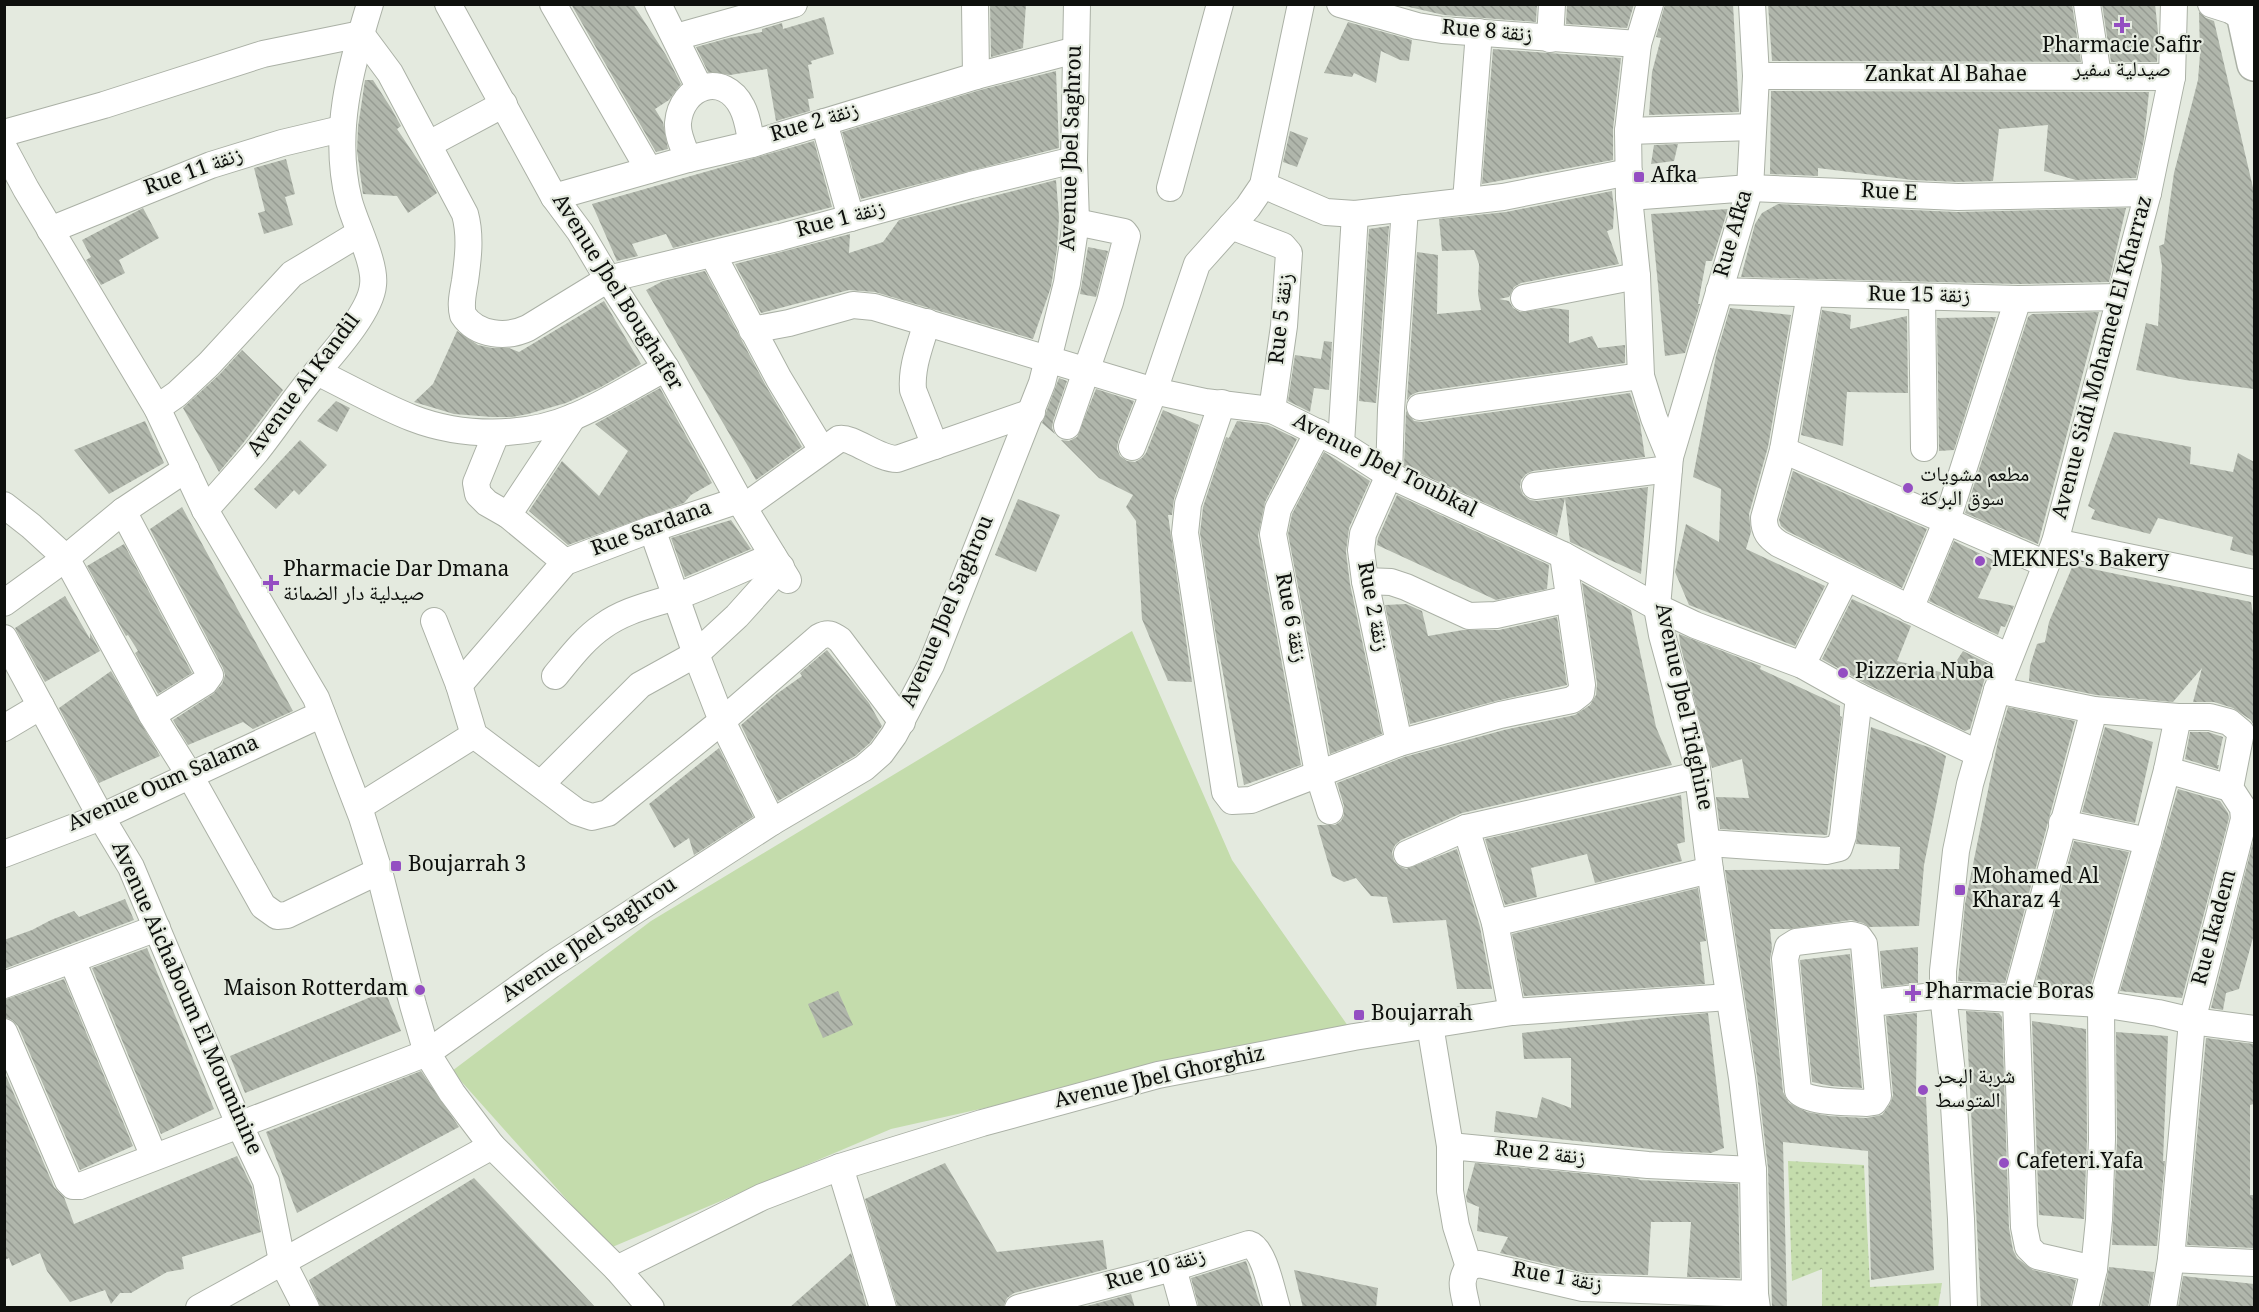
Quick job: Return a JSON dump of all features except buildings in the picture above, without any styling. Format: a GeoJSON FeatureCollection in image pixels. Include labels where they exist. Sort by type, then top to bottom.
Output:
{"type":"FeatureCollection","features":[{"type":"Feature","properties":{"kind":"main road"},"geometry":{"type":"LineString","coordinates":[[2242,11],[2254,64]]}},
{"type":"Feature","properties":{"kind":"street","name":"Avenue Al Kandil"},"geometry":{"type":"LineString","coordinates":[[205,510],[257,451],[317,372],[336,352],[371,294],[374,278],[350,202],[344,172],[341,129],[352,70],[370,4]]}},
{"type":"Feature","properties":{"kind":"street"},"geometry":{"type":"LineString","coordinates":[[553,4],[649,170]]}},
{"type":"Feature","properties":{"kind":"street"},"geometry":{"type":"LineString","coordinates":[[658,4],[699,87]]}},
{"type":"Feature","properties":{"kind":"street"},"geometry":{"type":"LineString","coordinates":[[676,37],[794,4]]}},
{"type":"Feature","properties":{"kind":"street"},"geometry":{"type":"LineString","coordinates":[[975,4],[976,76]]}},
{"type":"Feature","properties":{"kind":"street","name":"Avenue Jbel Saghrou"},"geometry":{"type":"LineString","coordinates":[[4,1032],[68,1181],[74,1186],[80,1186],[427,1053],[551,965],[772,822],[864,768],[886,747],[902,722],[931,665],[1032,412],[1067,284],[1076,222],[1074,160],[1077,4]]}},
{"type":"Feature","properties":{"kind":"street"},"geometry":{"type":"LineString","coordinates":[[1170,188],[1220,4]]}},
{"type":"Feature","properties":{"kind":"street"},"geometry":{"type":"LineString","coordinates":[[1132,447],[1154,391],[1197,264],[1263,185],[1301,4]]}},
{"type":"Feature","properties":{"kind":"street","name":"Rue 8 زنقة"},"geometry":{"type":"LineString","coordinates":[[1340,4],[1421,15],[1479,32],[1638,44]]}},
{"type":"Feature","properties":{"kind":"street"},"geometry":{"type":"LineString","coordinates":[[1550,39],[1552,4]]}},
{"type":"Feature","properties":{"kind":"street","name":"Avenue Jbel Tidghine"},"geometry":{"type":"LineString","coordinates":[[1650,4],[1638,44],[1628,131],[1629,197],[1637,276],[1641,376],[1670,463],[1657,607],[1662,635],[1696,760],[1710,870],[1742,1078],[1753,1170],[1756,1301]]}},
{"type":"Feature","properties":{"kind":"street","name":"Rue Afka"},"geometry":{"type":"LineString","coordinates":[[1670,463],[1750,188],[1756,76],[1752,4]]}},
{"type":"Feature","properties":{"kind":"street"},"geometry":{"type":"LineString","coordinates":[[2087,4],[2098,76]]}},
{"type":"Feature","properties":{"kind":"street"},"geometry":{"type":"LineString","coordinates":[[2211,4],[2242,11]]}},
{"type":"Feature","properties":{"kind":"street","name":"Avenue Jbel Boughafer"},"geometry":{"type":"LineString","coordinates":[[454,7],[554,197],[580,232],[666,368],[742,504],[781,568]]}},
{"type":"Feature","properties":{"kind":"street","name":"Avenue Sidi Mohamed El Kharraz"},"geometry":{"type":"LineString","coordinates":[[1964,1308],[1952,1084],[1943,995],[1943,971],[1956,851],[1970,784],[1997,690],[2051,553],[2148,193],[2172,77],[2182,7]]}},
{"type":"Feature","properties":{"kind":"street"},"geometry":{"type":"LineString","coordinates":[[1466,201],[1479,32]]}},
{"type":"Feature","properties":{"kind":"street"},"geometry":{"type":"LineString","coordinates":[[4,133],[104,105],[262,54],[361,34],[384,63],[429,144],[504,104]]}},
{"type":"Feature","properties":{"kind":"street","name":"Rue 2 زنقة"},"geometry":{"type":"LineString","coordinates":[[554,197],[688,159],[752,144],[976,76],[1076,50]]}},
{"type":"Feature","properties":{"kind":"street","name":"Zankat Al Bahae"},"geometry":{"type":"LineString","coordinates":[[1756,76],[2172,77]]}},
{"type":"Feature","properties":{"kind":"street"},"geometry":{"type":"LineString","coordinates":[[688,159],[678,123],[682,108],[699,87],[713,86],[730,92],[743,109],[752,144]]}},
{"type":"Feature","properties":{"kind":"street"},"geometry":{"type":"LineString","coordinates":[[824,122],[850,218]]}},
{"type":"Feature","properties":{"kind":"street"},"geometry":{"type":"LineString","coordinates":[[1628,131],[1754,127]]}},
{"type":"Feature","properties":{"kind":"street","name":"Rue 11 زنقة"},"geometry":{"type":"LineString","coordinates":[[50,230],[211,165],[282,143],[341,129]]}},
{"type":"Feature","properties":{"kind":"street","name":"Rue 1 زنقة"},"geometry":{"type":"LineString","coordinates":[[429,144],[465,214],[469,227],[461,305],[464,317],[480,329],[510,334],[520,332],[548,317],[608,279],[713,255],[971,184],[1074,160]]}},
{"type":"Feature","properties":{"kind":"street"},"geometry":{"type":"LineString","coordinates":[[4,148],[15,195],[50,230],[157,408],[205,510],[316,698],[359,807],[379,871],[427,1053],[452,1093],[492,1146],[617,1269],[651,1308]]}},
{"type":"Feature","properties":{"kind":"street"},"geometry":{"type":"LineString","coordinates":[[1263,185],[1326,212],[1355,214],[1503,197],[1629,172]]}},
{"type":"Feature","properties":{"kind":"street","name":"Rue E"},"geometry":{"type":"LineString","coordinates":[[1629,197],[1750,188],[1958,197],[2148,193]]}},
{"type":"Feature","properties":{"kind":"street"},"geometry":{"type":"LineString","coordinates":[[1389,475],[1391,410],[1405,208]]}},
{"type":"Feature","properties":{"kind":"street"},"geometry":{"type":"LineString","coordinates":[[1341,444],[1355,214]]}},
{"type":"Feature","properties":{"kind":"street"},"geometry":{"type":"LineString","coordinates":[[1067,426],[1088,371],[1128,236],[1124,232],[1076,222]]}},
{"type":"Feature","properties":{"kind":"street","name":"Rue 5 زنقة"},"geometry":{"type":"LineString","coordinates":[[1231,226],[1268,239],[1285,248],[1289,254],[1284,326],[1272,410]]}},
{"type":"Feature","properties":{"kind":"street"},"geometry":{"type":"LineString","coordinates":[[157,408],[177,394],[210,363],[292,274],[360,233]]}},
{"type":"Feature","properties":{"kind":"street"},"geometry":{"type":"LineString","coordinates":[[713,255],[752,330],[822,450]]}},
{"type":"Feature","properties":{"kind":"street"},"geometry":{"type":"LineString","coordinates":[[1524,298],[1637,276]]}},
{"type":"Feature","properties":{"kind":"street","name":"Rue 15 زنقة"},"geometry":{"type":"LineString","coordinates":[[1719,291],[2018,299],[2120,297]]}},
{"type":"Feature","properties":{"kind":"street"},"geometry":{"type":"LineString","coordinates":[[1810,294],[1783,450],[1764,518],[1768,537],[1846,578],[2009,657]]}},
{"type":"Feature","properties":{"kind":"street"},"geometry":{"type":"LineString","coordinates":[[1922,297],[1924,448]]}},
{"type":"Feature","properties":{"kind":"street"},"geometry":{"type":"LineString","coordinates":[[1910,609],[1947,520],[2018,299]]}},
{"type":"Feature","properties":{"kind":"street","name":"Avenue Jbel Toubkal"},"geometry":{"type":"LineString","coordinates":[[752,330],[789,323],[853,305],[874,307],[1154,391],[1189,399],[1272,410],[1341,444],[1389,475],[1563,555],[1657,607],[1802,665],[1859,697],[1979,754]]}},
{"type":"Feature","properties":{"kind":"street"},"geometry":{"type":"LineString","coordinates":[[927,322],[913,372],[913,390],[935,446],[1032,412]]}},
{"type":"Feature","properties":{"kind":"street"},"geometry":{"type":"LineString","coordinates":[[317,372],[412,418],[437,425],[496,434],[547,426],[573,417],[666,368]]}},
{"type":"Feature","properties":{"kind":"street"},"geometry":{"type":"LineString","coordinates":[[1420,407],[1641,376]]}},
{"type":"Feature","properties":{"kind":"street"},"geometry":{"type":"LineString","coordinates":[[1222,403],[1188,504],[1185,533],[1225,792],[1235,802],[1251,800],[1399,743],[1500,715],[1565,702],[1577,697],[1582,685],[1563,555]]}},
{"type":"Feature","properties":{"kind":"street"},"geometry":{"type":"LineString","coordinates":[[508,515],[573,417]]}},
{"type":"Feature","properties":{"kind":"street","name":"Rue 6 زنقة"},"geometry":{"type":"LineString","coordinates":[[1318,432],[1278,509],[1273,534],[1318,773],[1330,811]]}},
{"type":"Feature","properties":{"kind":"street"},"geometry":{"type":"LineString","coordinates":[[459,685],[565,562],[508,515],[487,503],[476,489],[476,483],[496,434]]}},
{"type":"Feature","properties":{"kind":"street","name":"Rue Sardana"},"geometry":{"type":"LineString","coordinates":[[565,562],[652,529],[742,504],[843,438],[883,457],[897,459],[935,446]]}},
{"type":"Feature","properties":{"kind":"street"},"geometry":{"type":"LineString","coordinates":[[1783,450],[1947,520],[2051,553],[2254,583]]}},
{"type":"Feature","properties":{"kind":"street"},"geometry":{"type":"LineString","coordinates":[[1534,486],[1670,463]]}},
{"type":"Feature","properties":{"kind":"street"},"geometry":{"type":"LineString","coordinates":[[4,603],[66,558],[123,511],[186,469]]}},
{"type":"Feature","properties":{"kind":"street","name":"Rue 2 زنقة"},"geometry":{"type":"LineString","coordinates":[[1389,475],[1363,534],[1361,550],[1365,581],[1399,743]]}},
{"type":"Feature","properties":{"kind":"street"},"geometry":{"type":"LineString","coordinates":[[4,506],[31,526],[66,558],[152,715],[189,774],[263,906],[269,912],[277,916],[287,915],[379,871]]}},
{"type":"Feature","properties":{"kind":"street"},"geometry":{"type":"LineString","coordinates":[[123,511],[210,675],[205,682],[152,715]]}},
{"type":"Feature","properties":{"kind":"street"},"geometry":{"type":"LineString","coordinates":[[652,529],[722,721],[772,822]]}},
{"type":"Feature","properties":{"kind":"street"},"geometry":{"type":"LineString","coordinates":[[555,676],[575,652],[601,627],[629,612],[781,568]]}},
{"type":"Feature","properties":{"kind":"street"},"geometry":{"type":"LineString","coordinates":[[541,784],[640,685],[696,654],[737,616],[781,568]]}},
{"type":"Feature","properties":{"kind":"street"},"geometry":{"type":"LineString","coordinates":[[1802,665],[1846,578]]}},
{"type":"Feature","properties":{"kind":"street"},"geometry":{"type":"LineString","coordinates":[[1365,581],[1384,581],[1406,587],[1469,616],[1496,615],[1569,599]]}},
{"type":"Feature","properties":{"kind":"street"},"geometry":{"type":"LineString","coordinates":[[434,621],[459,685],[474,735],[577,812],[592,817],[608,813],[825,634],[833,635],[840,640],[902,722]]}},
{"type":"Feature","properties":{"kind":"street","name":"Avenue Aichaboum El Mouminine"},"geometry":{"type":"LineString","coordinates":[[4,638],[131,867],[239,1124],[266,1181],[282,1261],[306,1308]]}},
{"type":"Feature","properties":{"kind":"street"},"geometry":{"type":"LineString","coordinates":[[1997,690],[2094,710],[2178,717],[2210,717],[2229,722],[2241,732],[2230,788],[2167,770]]}},
{"type":"Feature","properties":{"kind":"street"},"geometry":{"type":"LineString","coordinates":[[1708,843],[1826,851],[1839,848],[1843,836],[1859,697]]}},
{"type":"Feature","properties":{"kind":"street"},"geometry":{"type":"LineString","coordinates":[[4,728],[41,706]]}},
{"type":"Feature","properties":{"kind":"street"},"geometry":{"type":"LineString","coordinates":[[2094,710],[2016,999],[2019,1108],[2027,1243],[2037,1256],[2094,1269]]}},
{"type":"Feature","properties":{"kind":"street","name":"Avenue Oum Salama"},"geometry":{"type":"LineString","coordinates":[[4,854],[101,816],[322,714]]}},
{"type":"Feature","properties":{"kind":"street"},"geometry":{"type":"LineString","coordinates":[[2085,1308],[2094,1269],[2099,1220],[2102,1139],[2101,1004],[2148,842],[2178,717]]}},
{"type":"Feature","properties":{"kind":"street"},"geometry":{"type":"LineString","coordinates":[[359,807],[474,735]]}},
{"type":"Feature","properties":{"kind":"street"},"geometry":{"type":"LineString","coordinates":[[1407,854],[1466,828],[1698,775]]}},
{"type":"Feature","properties":{"kind":"street","name":"Rue Ikadem"},"geometry":{"type":"LineString","coordinates":[[2163,1308],[2171,1259],[2192,1021],[2244,819],[2243,808],[2230,788]]}},
{"type":"Feature","properties":{"kind":"street"},"geometry":{"type":"LineString","coordinates":[[2062,823],[2148,842]]}},
{"type":"Feature","properties":{"kind":"street"},"geometry":{"type":"LineString","coordinates":[[1466,828],[1495,923],[1512,1012]]}},
{"type":"Feature","properties":{"kind":"street"},"geometry":{"type":"LineString","coordinates":[[1495,923],[1710,870]]}},
{"type":"Feature","properties":{"kind":"street"},"geometry":{"type":"LineString","coordinates":[[4,986],[157,928]]}},
{"type":"Feature","properties":{"kind":"street"},"geometry":{"type":"LineString","coordinates":[[1852,935],[1859,937],[1864,944],[1871,1003],[1878,1096],[1876,1101],[1867,1103],[1813,1099],[1802,1095],[1797,1089],[1785,959],[1788,947],[1796,942],[1810,940],[1852,935]]}},
{"type":"Feature","properties":{"kind":"street"},"geometry":{"type":"LineString","coordinates":[[72,960],[154,1157]]}},
{"type":"Feature","properties":{"kind":"street"},"geometry":{"type":"LineString","coordinates":[[1871,1003],[1943,995],[2101,1004],[2192,1021],[2254,1029]]}},
{"type":"Feature","properties":{"kind":"street","name":"Avenue Jbel Ghorghiz"},"geometry":{"type":"LineString","coordinates":[[617,1269],[762,1197],[840,1167],[982,1123],[1158,1075],[1354,1037],[1512,1012],[1730,997]]}},
{"type":"Feature","properties":{"kind":"street"},"geometry":{"type":"LineString","coordinates":[[1430,1025],[1450,1146],[1450,1191],[1456,1226],[1469,1267],[1464,1273],[1462,1282],[1467,1308]]}},
{"type":"Feature","properties":{"kind":"street"},"geometry":{"type":"LineString","coordinates":[[199,1308],[239,1297],[282,1261],[492,1146]]}},
{"type":"Feature","properties":{"kind":"street","name":"Rue 2 زنقة"},"geometry":{"type":"LineString","coordinates":[[1450,1146],[1648,1165],[1753,1170]]}},
{"type":"Feature","properties":{"kind":"street"},"geometry":{"type":"LineString","coordinates":[[840,1167],[882,1308]]}},
{"type":"Feature","properties":{"kind":"street","name":"Rue 10 زنقة"},"geometry":{"type":"LineString","coordinates":[[1018,1308],[1083,1300],[1246,1244],[1254,1245],[1260,1253],[1277,1308]]}},
{"type":"Feature","properties":{"kind":"street"},"geometry":{"type":"LineString","coordinates":[[2171,1259],[2254,1263]]}},
{"type":"Feature","properties":{"kind":"street","name":"Rue 1 زنقة"},"geometry":{"type":"LineString","coordinates":[[1469,1267],[1479,1264],[1582,1298],[1756,1301]]}},
{"type":"Feature","properties":{"kind":"street"},"geometry":{"type":"LineString","coordinates":[[1173,1268],[1184,1308]]}},
{"type":"Feature","properties":{"kind":"green space"},"geometry":{"type":"Polygon","coordinates":[[[1132,631],[1232,860],[1348,1026],[891,1129],[610,1248],[452,1071],[651,921],[1132,631]]]}},
{"type":"Feature","properties":{"kind":"green space"},"geometry":{"type":"Polygon","coordinates":[[[1788,1161],[1864,1165],[1870,1287],[1942,1283],[1938,1307],[1822,1307],[1822,1269],[1792,1281],[1788,1161]]]}},
{"type":"Feature","properties":{"kind":"place","name":"Pharmacie Safir صيدلية سفير"},"geometry":{"type":"Point","coordinates":[2122,25]}},
{"type":"Feature","properties":{"kind":"place","name":"Afka"},"geometry":{"type":"Point","coordinates":[1639,177]}},
{"type":"Feature","properties":{"kind":"place","name":"مطعم مشويات سوق البركة"},"geometry":{"type":"Point","coordinates":[1908,488]}},
{"type":"Feature","properties":{"kind":"place","name":"MEKNES's Bakery"},"geometry":{"type":"Point","coordinates":[1980,561]}},
{"type":"Feature","properties":{"kind":"place","name":"Pharmacie Dar Dmana صيدلية دار الضمانة"},"geometry":{"type":"Point","coordinates":[271,583]}},
{"type":"Feature","properties":{"kind":"place","name":"Pizzeria Nuba"},"geometry":{"type":"Point","coordinates":[1843,673]}},
{"type":"Feature","properties":{"kind":"place","name":"Boujarrah 3"},"geometry":{"type":"Point","coordinates":[396,866]}},
{"type":"Feature","properties":{"kind":"place","name":"Mohamed Al Kharaz 4"},"geometry":{"type":"Point","coordinates":[1960,890]}},
{"type":"Feature","properties":{"kind":"place","name":"Maison Rotterdam"},"geometry":{"type":"Point","coordinates":[420,990]}},
{"type":"Feature","properties":{"kind":"place","name":"Pharmacie Boras"},"geometry":{"type":"Point","coordinates":[1913,993]}},
{"type":"Feature","properties":{"kind":"place","name":"Boujarrah"},"geometry":{"type":"Point","coordinates":[1359,1015]}},
{"type":"Feature","properties":{"kind":"place","name":"شربة البحر المتوسط"},"geometry":{"type":"Point","coordinates":[1923,1090]}},
{"type":"Feature","properties":{"kind":"place","name":"Cafeteri.Yafa"},"geometry":{"type":"Point","coordinates":[2004,1163]}}]}
